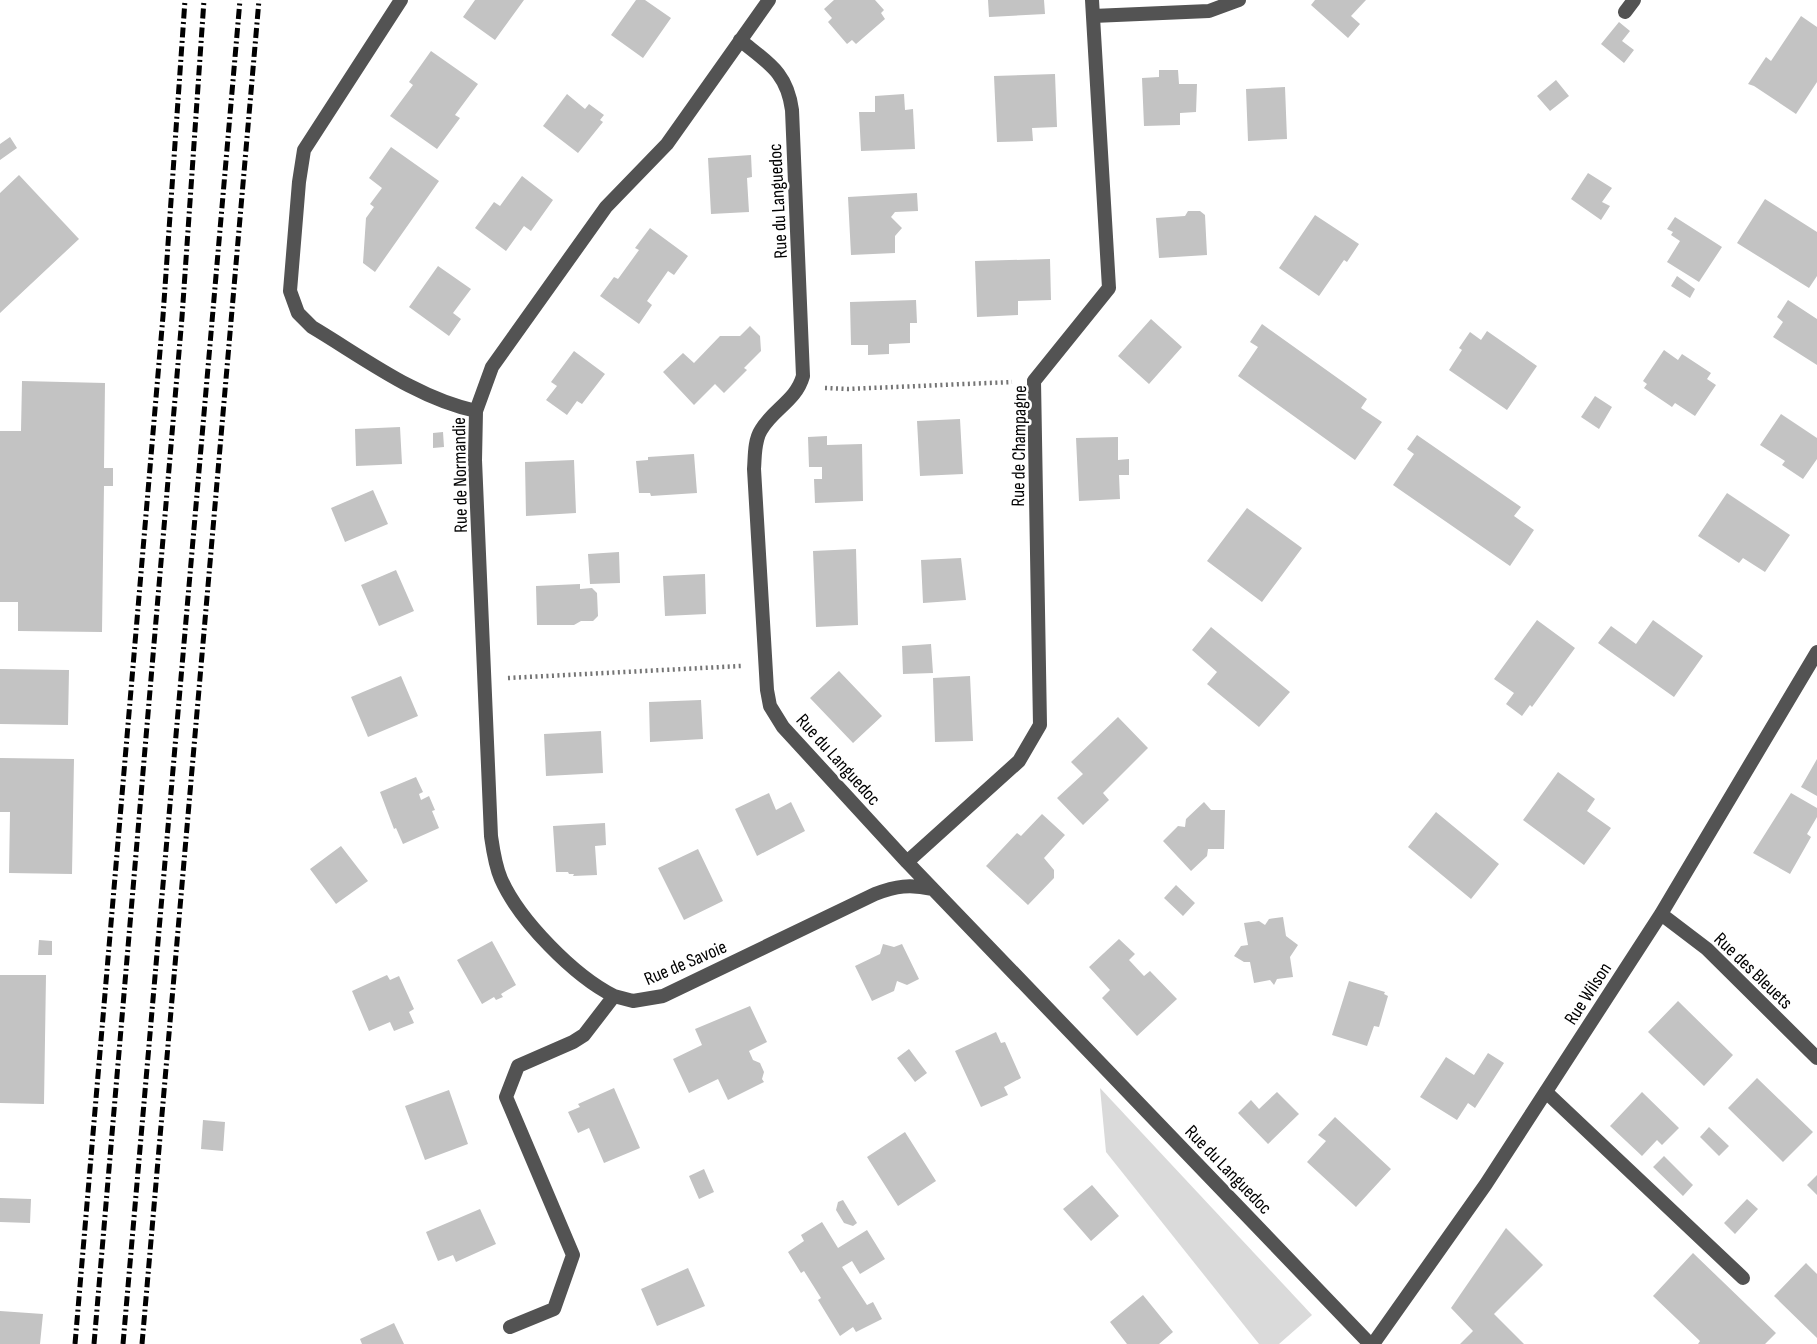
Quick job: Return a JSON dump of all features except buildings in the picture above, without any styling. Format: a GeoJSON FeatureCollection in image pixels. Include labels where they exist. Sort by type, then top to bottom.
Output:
{"type":"FeatureCollection","features":[{"type":"Feature","properties":{"kind":"street"},"geometry":{"type":"LineString","coordinates":[[401,0],[304,150],[290,290],[298,313],[312,327],[426,394],[450,405],[476,411]]}},
{"type":"Feature","properties":{"kind":"street","name":"Rue de Normandie"},"geometry":{"type":"LineString","coordinates":[[614,996],[594,986],[575,971],[540,934],[501,880],[495,861],[491,836],[475,460],[476,411],[492,367],[513,336],[606,207],[667,144],[769,0]]}},
{"type":"Feature","properties":{"kind":"street","name":"Rue de Champagne"},"geometry":{"type":"LineString","coordinates":[[907,862],[1019,761],[1040,725],[1034,382],[1109,288],[1092,0]]}},
{"type":"Feature","properties":{"kind":"street"},"geometry":{"type":"LineString","coordinates":[[1093,16],[1209,11],[1239,0]]}},
{"type":"Feature","properties":{"kind":"street","name":"Rue du Languedoc"},"geometry":{"type":"LineString","coordinates":[[740,40],[780,74],[787,84],[790,96],[803,360],[800,386],[793,398],[760,432],[755,449],[754,470],[770,706],[776,718],[933,890],[1372,1344]]}},
{"type":"Feature","properties":{"kind":"street","name":"Rue Wilson"},"geometry":{"type":"LineString","coordinates":[[1372,1344],[1486,1184],[1661,914],[1817,652]]}},
{"type":"Feature","properties":{"kind":"street","name":"Rue de Savoie"},"geometry":{"type":"LineString","coordinates":[[614,996],[633,1001],[649,1000],[679,990],[895,886],[907,884],[933,890]]}},
{"type":"Feature","properties":{"kind":"street","name":"Rue des Bleuets"},"geometry":{"type":"LineString","coordinates":[[1661,914],[1707,949],[1817,1058]]}},
{"type":"Feature","properties":{"kind":"street"},"geometry":{"type":"LineString","coordinates":[[510,1327],[554,1309],[573,1255],[506,1097],[518,1066],[584,1035],[614,996]]}},
{"type":"Feature","properties":{"kind":"street"},"geometry":{"type":"LineString","coordinates":[[1546,1091],[1743,1278]]}},
{"type":"Feature","properties":{"kind":"path"},"geometry":{"type":"LineString","coordinates":[[800,386],[848,389],[1034,382]]}},
{"type":"Feature","properties":{"kind":"path"},"geometry":{"type":"LineString","coordinates":[[486,679],[766,664]]}},
{"type":"Feature","properties":{"kind":"shaded area"},"geometry":{"type":"Polygon","coordinates":[[[1100,1088],[1312,1315],[1279,1344],[1259,1344],[1106,1152],[1100,1088]]]}},
{"type":"Feature","properties":{"kind":"railway"},"geometry":{"type":"LineString","coordinates":[[75,1344],[163,316],[185,0]]}},
{"type":"Feature","properties":{"kind":"railway"},"geometry":{"type":"LineString","coordinates":[[94,1344],[182,317],[204,0]]}},
{"type":"Feature","properties":{"kind":"railway"},"geometry":{"type":"LineString","coordinates":[[123,1344],[240,0]]}},
{"type":"Feature","properties":{"kind":"railway"},"geometry":{"type":"LineString","coordinates":[[142,1344],[259,0]]}}]}
